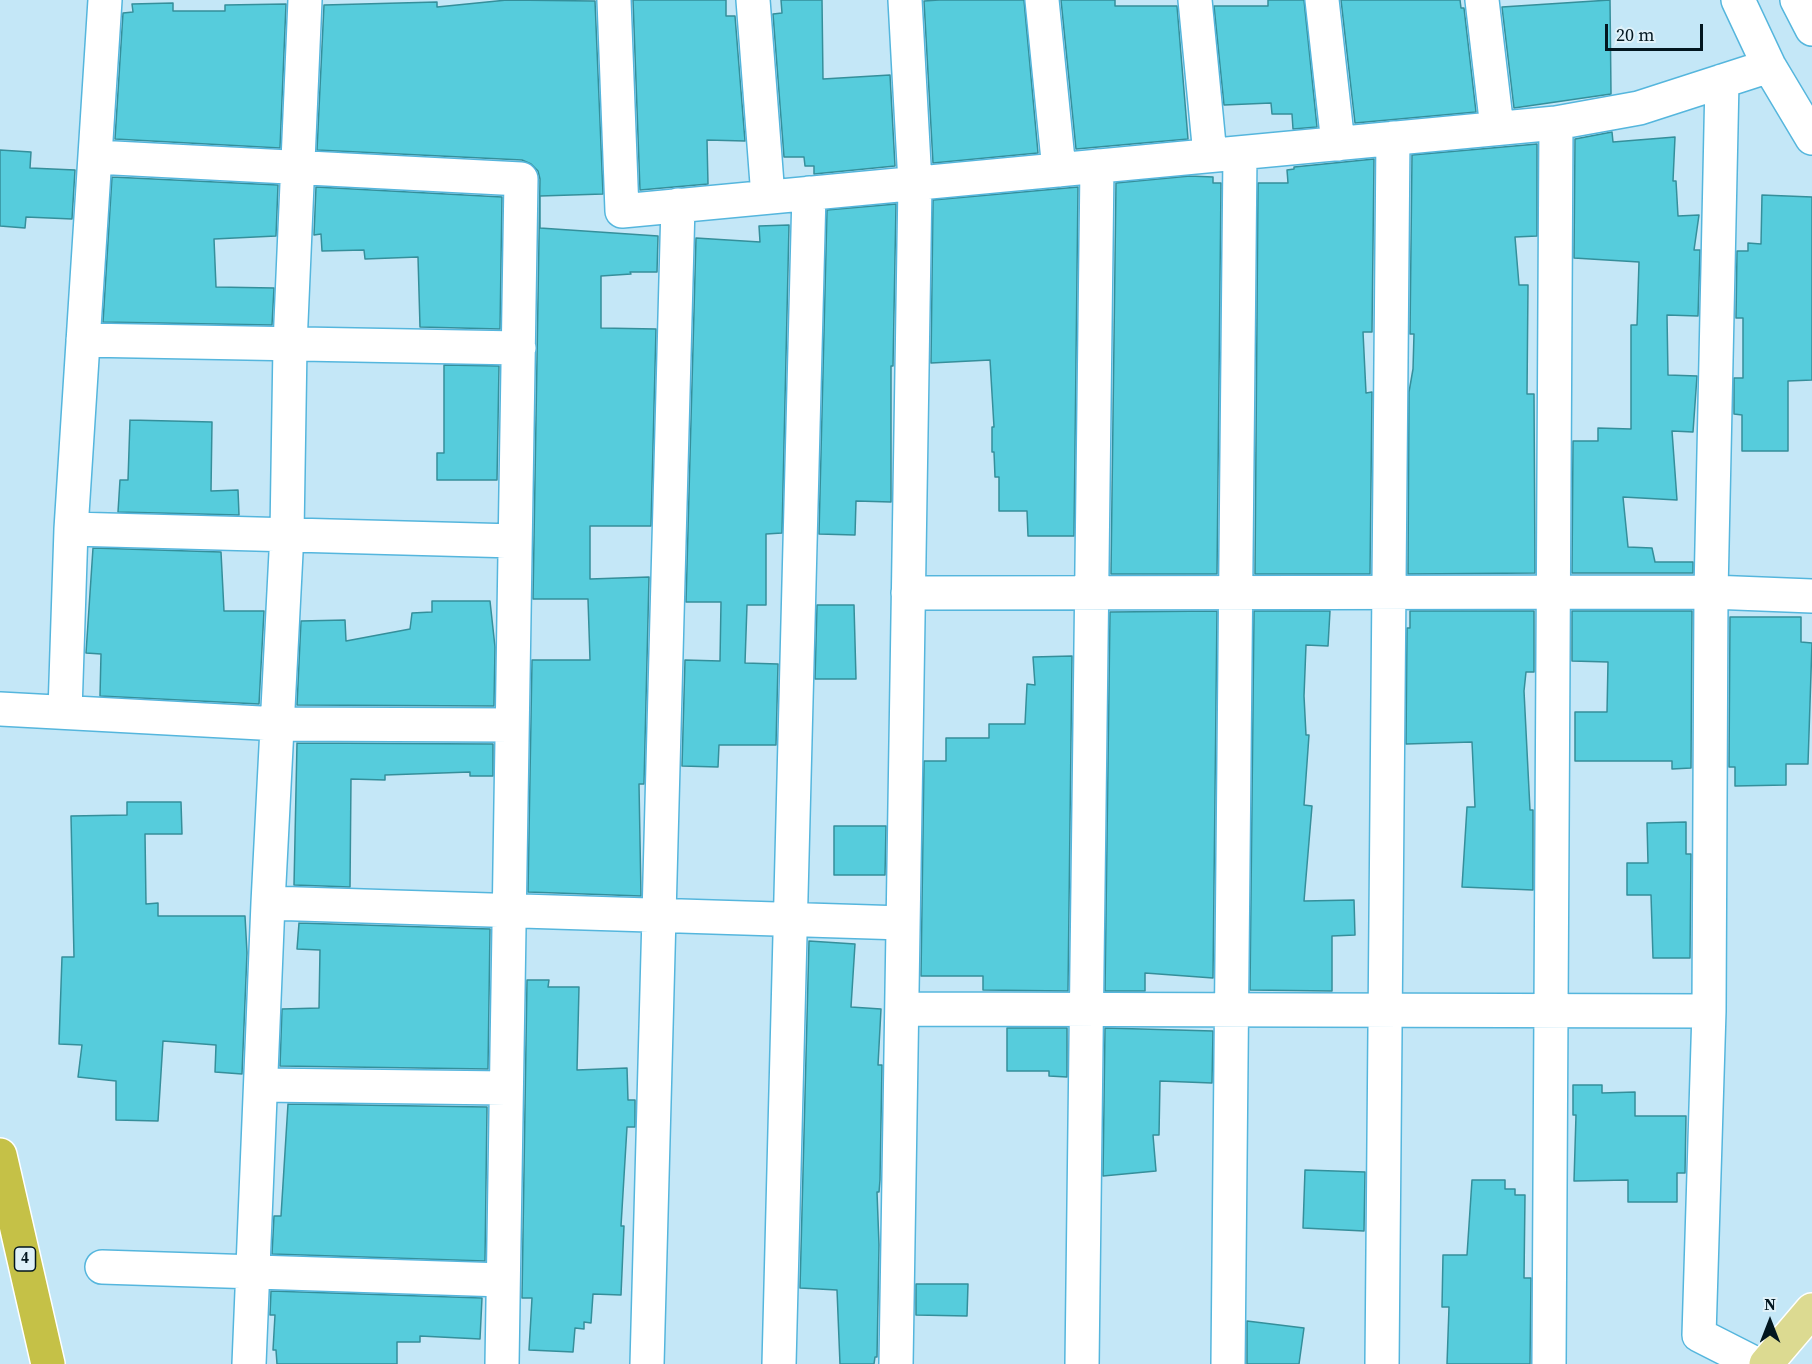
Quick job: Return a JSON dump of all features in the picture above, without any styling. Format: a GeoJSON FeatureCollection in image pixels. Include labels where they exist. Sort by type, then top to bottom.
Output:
{"type":"FeatureCollection","features":[{"type":"Feature","properties":{"kind":"highway","name":"4"},"geometry":{"type":"LineString","coordinates":[[0,1155],[48,1364]]}},
{"type":"Feature","properties":{"kind":"main road"},"geometry":{"type":"LineString","coordinates":[[1766,1364],[1812,1310]]}},
{"type":"Feature","properties":{"kind":"street"},"geometry":{"type":"LineString","coordinates":[[65,711],[71,529],[105,0]]}},
{"type":"Feature","properties":{"kind":"street"},"geometry":{"type":"LineString","coordinates":[[249,1364],[268,903],[279,724],[287,533],[290,345],[304,0]]}},
{"type":"Feature","properties":{"kind":"street"},"geometry":{"type":"LineString","coordinates":[[614,0],[622,211],[1556,123],[1639,108],[1769,66]]}},
{"type":"Feature","properties":{"kind":"street"},"geometry":{"type":"LineString","coordinates":[[753,0],[768,197]]}},
{"type":"Feature","properties":{"kind":"street"},"geometry":{"type":"LineString","coordinates":[[896,1364],[904,1009],[903,923],[915,183],[905,0]]}},
{"type":"Feature","properties":{"kind":"street"},"geometry":{"type":"LineString","coordinates":[[1042,0],[1059,170]]}},
{"type":"Feature","properties":{"kind":"street"},"geometry":{"type":"LineString","coordinates":[[1195,0],[1225,154],[1236,592],[1228,1364]]}},
{"type":"Feature","properties":{"kind":"street"},"geometry":{"type":"LineString","coordinates":[[1322,0],[1338,144]]}},
{"type":"Feature","properties":{"kind":"street"},"geometry":{"type":"LineString","coordinates":[[1482,0],[1497,128]]}},
{"type":"Feature","properties":{"kind":"street"},"geometry":{"type":"LineString","coordinates":[[1738,0],[1769,66],[1812,138]]}},
{"type":"Feature","properties":{"kind":"street"},"geometry":{"type":"LineString","coordinates":[[1797,0],[1812,29]]}},
{"type":"Feature","properties":{"kind":"street"},"geometry":{"type":"LineString","coordinates":[[1722,81],[1711,592],[1709,1011],[1699,1335],[1756,1364]]}},
{"type":"Feature","properties":{"kind":"street"},"geometry":{"type":"LineString","coordinates":[[1549,1364],[1556,123]]}},
{"type":"Feature","properties":{"kind":"street"},"geometry":{"type":"LineString","coordinates":[[1382,1364],[1393,138]]}},
{"type":"Feature","properties":{"kind":"street"},"geometry":{"type":"LineString","coordinates":[[95,157],[521,179],[502,1364]]}},
{"type":"Feature","properties":{"kind":"street"},"geometry":{"type":"LineString","coordinates":[[1082,1364],[1097,166]]}},
{"type":"Feature","properties":{"kind":"street"},"geometry":{"type":"LineString","coordinates":[[779,1364],[809,193]]}},
{"type":"Feature","properties":{"kind":"street"},"geometry":{"type":"LineString","coordinates":[[647,1364],[678,205]]}},
{"type":"Feature","properties":{"kind":"street"},"geometry":{"type":"LineString","coordinates":[[83,340],[519,348]]}},
{"type":"Feature","properties":{"kind":"street"},"geometry":{"type":"LineString","coordinates":[[71,529],[287,533],[515,541]]}},
{"type":"Feature","properties":{"kind":"street"},"geometry":{"type":"LineString","coordinates":[[908,593],[1711,592],[1812,596]]}},
{"type":"Feature","properties":{"kind":"street"},"geometry":{"type":"LineString","coordinates":[[0,709],[279,724],[512,725]]}},
{"type":"Feature","properties":{"kind":"street"},"geometry":{"type":"LineString","coordinates":[[268,903],[903,923]]}},
{"type":"Feature","properties":{"kind":"street"},"geometry":{"type":"LineString","coordinates":[[904,1009],[1709,1011]]}},
{"type":"Feature","properties":{"kind":"street"},"geometry":{"type":"LineString","coordinates":[[261,1085],[506,1088]]}},
{"type":"Feature","properties":{"kind":"street"},"geometry":{"type":"LineString","coordinates":[[102,1267],[503,1280]]}},
{"type":"Feature","properties":{"kind":"building"},"geometry":{"type":"Polygon","coordinates":[[[507,0],[595,1],[603,194],[540,196],[540,228],[658,236],[657,272],[630,272],[631,274],[601,276],[601,328],[656,329],[651,526],[590,526],[590,579],[649,577],[644,784],[639,784],[641,896],[528,892],[532,660],[590,660],[588,599],[533,599],[540,179],[538,171],[531,164],[522,160],[317,150],[324,5],[437,2],[437,7],[507,0]]]}},
{"type":"Feature","properties":{"kind":"building"},"geometry":{"type":"Polygon","coordinates":[[[633,0],[726,0],[726,16],[735,16],[745,141],[707,140],[708,184],[640,190],[633,0]]]}},
{"type":"Feature","properties":{"kind":"building"},"geometry":{"type":"Polygon","coordinates":[[[781,0],[822,0],[823,79],[890,75],[895,166],[814,174],[814,166],[805,166],[804,157],[784,157],[773,14],[782,13],[781,0]]]}},
{"type":"Feature","properties":{"kind":"building"},"geometry":{"type":"Polygon","coordinates":[[[1024,0],[1038,153],[933,163],[924,1],[1024,0]]]}},
{"type":"Feature","properties":{"kind":"building"},"geometry":{"type":"Polygon","coordinates":[[[1061,0],[1115,0],[1115,6],[1177,6],[1188,139],[1076,149],[1061,0]]]}},
{"type":"Feature","properties":{"kind":"building"},"geometry":{"type":"Polygon","coordinates":[[[1268,0],[1304,0],[1317,127],[1293,129],[1292,114],[1272,114],[1271,103],[1224,105],[1214,6],[1268,6],[1268,0]]]}},
{"type":"Feature","properties":{"kind":"building"},"geometry":{"type":"Polygon","coordinates":[[[1341,0],[1460,0],[1461,8],[1464,8],[1476,112],[1355,123],[1341,0]]]}},
{"type":"Feature","properties":{"kind":"building"},"geometry":{"type":"Polygon","coordinates":[[[1610,0],[1611,94],[1514,108],[1502,7],[1610,0]]]}},
{"type":"Feature","properties":{"kind":"building"},"geometry":{"type":"Polygon","coordinates":[[[173,3],[173,11],[225,11],[225,5],[286,4],[280,148],[115,139],[123,13],[133,12],[132,4],[173,3]]]}},
{"type":"Feature","properties":{"kind":"building"},"geometry":{"type":"Polygon","coordinates":[[[1612,132],[1613,142],[1675,137],[1673,181],[1676,181],[1678,216],[1699,215],[1694,250],[1700,250],[1698,316],[1667,315],[1668,375],[1697,376],[1693,432],[1672,431],[1677,500],[1623,497],[1628,547],[1652,548],[1655,562],[1693,562],[1693,573],[1572,573],[1573,441],[1598,441],[1598,428],[1631,429],[1631,325],[1637,325],[1639,262],[1574,258],[1575,139],[1612,132]]]}},
{"type":"Feature","properties":{"kind":"building"},"geometry":{"type":"Polygon","coordinates":[[[1537,144],[1537,236],[1515,237],[1519,285],[1528,285],[1527,394],[1534,394],[1535,573],[1408,574],[1409,392],[1413,369],[1414,334],[1410,334],[1412,155],[1537,144]]]}},
{"type":"Feature","properties":{"kind":"building"},"geometry":{"type":"Polygon","coordinates":[[[0,150],[31,152],[30,168],[75,170],[72,219],[26,217],[25,228],[0,226],[0,150]]]}},
{"type":"Feature","properties":{"kind":"building"},"geometry":{"type":"Polygon","coordinates":[[[1374,159],[1372,332],[1363,332],[1366,393],[1372,392],[1370,574],[1255,574],[1258,183],[1288,183],[1287,170],[1294,169],[1294,167],[1374,159]]]}},
{"type":"Feature","properties":{"kind":"building"},"geometry":{"type":"Polygon","coordinates":[[[1190,176],[1213,177],[1213,183],[1221,183],[1217,574],[1111,574],[1116,183],[1190,176]]]}},
{"type":"Feature","properties":{"kind":"building"},"geometry":{"type":"Polygon","coordinates":[[[112,177],[278,185],[276,236],[214,239],[216,287],[274,288],[272,325],[103,322],[112,177]]]}},
{"type":"Feature","properties":{"kind":"building"},"geometry":{"type":"Polygon","coordinates":[[[316,187],[502,197],[500,329],[420,327],[418,257],[365,259],[364,250],[322,251],[321,234],[314,235],[316,187]]]}},
{"type":"Feature","properties":{"kind":"building"},"geometry":{"type":"Polygon","coordinates":[[[1078,187],[1074,536],[1028,536],[1027,511],[999,511],[999,477],[995,477],[994,452],[992,452],[992,427],[994,427],[990,360],[931,363],[933,200],[1078,187]]]}},
{"type":"Feature","properties":{"kind":"building"},"geometry":{"type":"Polygon","coordinates":[[[1762,195],[1812,197],[1812,380],[1788,381],[1788,451],[1742,451],[1742,415],[1734,414],[1734,378],[1743,378],[1743,318],[1736,318],[1737,251],[1748,251],[1748,243],[1761,244],[1762,195]]]}},
{"type":"Feature","properties":{"kind":"building"},"geometry":{"type":"Polygon","coordinates":[[[896,204],[893,366],[891,366],[891,502],[856,501],[855,535],[819,534],[827,210],[896,204]]]}},
{"type":"Feature","properties":{"kind":"building"},"geometry":{"type":"Polygon","coordinates":[[[789,225],[782,533],[766,534],[766,605],[747,605],[745,663],[778,664],[776,745],[719,745],[718,767],[682,766],[685,660],[720,661],[721,602],[686,602],[696,238],[760,242],[759,226],[789,225]]]}},
{"type":"Feature","properties":{"kind":"building"},"geometry":{"type":"Polygon","coordinates":[[[444,365],[499,366],[497,480],[437,480],[437,453],[444,453],[444,365]]]}},
{"type":"Feature","properties":{"kind":"building"},"geometry":{"type":"Polygon","coordinates":[[[130,420],[212,422],[211,491],[238,490],[239,515],[118,512],[120,480],[128,480],[130,420]]]}},
{"type":"Feature","properties":{"kind":"building"},"geometry":{"type":"Polygon","coordinates":[[[93,548],[221,552],[224,611],[264,611],[259,704],[100,696],[101,654],[86,653],[93,548]]]}},
{"type":"Feature","properties":{"kind":"building"},"geometry":{"type":"Polygon","coordinates":[[[432,601],[490,601],[495,647],[494,706],[297,705],[301,621],[345,620],[346,641],[410,629],[412,613],[432,612],[432,601]]]}},
{"type":"Feature","properties":{"kind":"building"},"geometry":{"type":"Polygon","coordinates":[[[817,605],[854,605],[856,679],[815,679],[817,605]]]}},
{"type":"Feature","properties":{"kind":"building"},"geometry":{"type":"Polygon","coordinates":[[[1217,611],[1213,978],[1145,973],[1145,991],[1105,991],[1110,612],[1217,611]]]}},
{"type":"Feature","properties":{"kind":"building"},"geometry":{"type":"Polygon","coordinates":[[[1254,611],[1330,611],[1328,646],[1306,645],[1304,696],[1306,735],[1309,735],[1304,805],[1312,806],[1304,901],[1354,900],[1355,935],[1332,936],[1332,991],[1250,990],[1254,611]]]}},
{"type":"Feature","properties":{"kind":"building"},"geometry":{"type":"Polygon","coordinates":[[[1410,611],[1534,611],[1534,672],[1526,672],[1524,691],[1530,810],[1533,810],[1533,890],[1462,887],[1467,807],[1475,807],[1472,742],[1406,744],[1407,628],[1410,628],[1410,611]]]}},
{"type":"Feature","properties":{"kind":"building"},"geometry":{"type":"Polygon","coordinates":[[[1572,611],[1692,611],[1691,768],[1672,769],[1672,761],[1575,761],[1575,712],[1607,712],[1608,662],[1572,661],[1572,611]]]}},
{"type":"Feature","properties":{"kind":"building"},"geometry":{"type":"Polygon","coordinates":[[[1730,617],[1801,617],[1801,642],[1812,643],[1808,764],[1786,764],[1786,785],[1735,786],[1735,767],[1729,767],[1730,617]]]}},
{"type":"Feature","properties":{"kind":"building"},"geometry":{"type":"Polygon","coordinates":[[[1072,656],[1068,991],[983,990],[983,976],[921,976],[924,761],[946,761],[946,738],[989,738],[989,724],[1025,724],[1027,684],[1035,685],[1033,657],[1072,656]]]}},
{"type":"Feature","properties":{"kind":"building"},"geometry":{"type":"Polygon","coordinates":[[[297,743],[493,744],[493,776],[470,776],[470,772],[385,775],[385,780],[351,779],[350,887],[294,885],[297,743]]]}},
{"type":"Feature","properties":{"kind":"building"},"geometry":{"type":"Polygon","coordinates":[[[127,802],[181,802],[182,834],[145,834],[146,904],[158,903],[158,916],[245,916],[247,953],[242,1074],[215,1072],[216,1045],[163,1041],[158,1121],[116,1120],[116,1081],[78,1077],[82,1045],[59,1044],[62,957],[74,957],[71,816],[127,815],[127,802]]]}},
{"type":"Feature","properties":{"kind":"building"},"geometry":{"type":"Polygon","coordinates":[[[1686,822],[1686,854],[1691,854],[1690,958],[1653,958],[1651,895],[1627,895],[1627,863],[1648,863],[1647,823],[1686,822]]]}},
{"type":"Feature","properties":{"kind":"building"},"geometry":{"type":"Polygon","coordinates":[[[834,826],[886,826],[885,875],[834,875],[834,826]]]}},
{"type":"Feature","properties":{"kind":"building"},"geometry":{"type":"Polygon","coordinates":[[[299,923],[490,929],[488,1069],[280,1066],[282,1009],[319,1008],[320,950],[297,949],[299,923]]]}},
{"type":"Feature","properties":{"kind":"building"},"geometry":{"type":"Polygon","coordinates":[[[809,941],[855,944],[851,1007],[881,1009],[878,1065],[882,1065],[880,1180],[879,1192],[877,1192],[879,1245],[877,1357],[875,1357],[874,1364],[840,1364],[837,1290],[800,1288],[809,941]]]}},
{"type":"Feature","properties":{"kind":"building"},"geometry":{"type":"Polygon","coordinates":[[[527,980],[549,980],[548,987],[579,987],[577,1070],[627,1068],[628,1100],[635,1100],[635,1127],[627,1127],[621,1226],[624,1226],[621,1295],[593,1294],[591,1323],[584,1322],[584,1329],[575,1328],[573,1352],[529,1350],[532,1298],[522,1298],[527,980]]]}},
{"type":"Feature","properties":{"kind":"building"},"geometry":{"type":"Polygon","coordinates":[[[1007,1028],[1067,1028],[1067,1077],[1049,1076],[1049,1071],[1007,1071],[1007,1028]]]}},
{"type":"Feature","properties":{"kind":"building"},"geometry":{"type":"Polygon","coordinates":[[[1105,1028],[1213,1031],[1212,1083],[1160,1081],[1159,1135],[1153,1135],[1156,1171],[1103,1176],[1105,1028]]]}},
{"type":"Feature","properties":{"kind":"building"},"geometry":{"type":"Polygon","coordinates":[[[1573,1085],[1602,1085],[1602,1093],[1635,1092],[1635,1116],[1686,1116],[1685,1173],[1677,1173],[1677,1202],[1628,1202],[1628,1180],[1574,1181],[1576,1115],[1573,1115],[1573,1085]]]}},
{"type":"Feature","properties":{"kind":"building"},"geometry":{"type":"Polygon","coordinates":[[[288,1104],[487,1107],[485,1261],[272,1254],[274,1216],[281,1216],[288,1104]]]}},
{"type":"Feature","properties":{"kind":"building"},"geometry":{"type":"Polygon","coordinates":[[[1305,1170],[1365,1172],[1364,1231],[1303,1228],[1305,1170]]]}},
{"type":"Feature","properties":{"kind":"building"},"geometry":{"type":"Polygon","coordinates":[[[1472,1180],[1505,1180],[1505,1189],[1515,1189],[1515,1195],[1525,1195],[1524,1278],[1531,1278],[1530,1364],[1447,1364],[1449,1307],[1442,1307],[1443,1255],[1467,1255],[1472,1180]]]}},
{"type":"Feature","properties":{"kind":"building"},"geometry":{"type":"Polygon","coordinates":[[[916,1284],[968,1284],[967,1316],[916,1315],[916,1284]]]}},
{"type":"Feature","properties":{"kind":"building"},"geometry":{"type":"Polygon","coordinates":[[[271,1291],[482,1298],[480,1339],[420,1336],[420,1342],[397,1342],[397,1364],[277,1364],[276,1350],[273,1350],[275,1315],[270,1315],[271,1291]]]}},
{"type":"Feature","properties":{"kind":"building"},"geometry":{"type":"Polygon","coordinates":[[[1247,1321],[1304,1328],[1299,1364],[1247,1364],[1247,1321]]]}}]}
